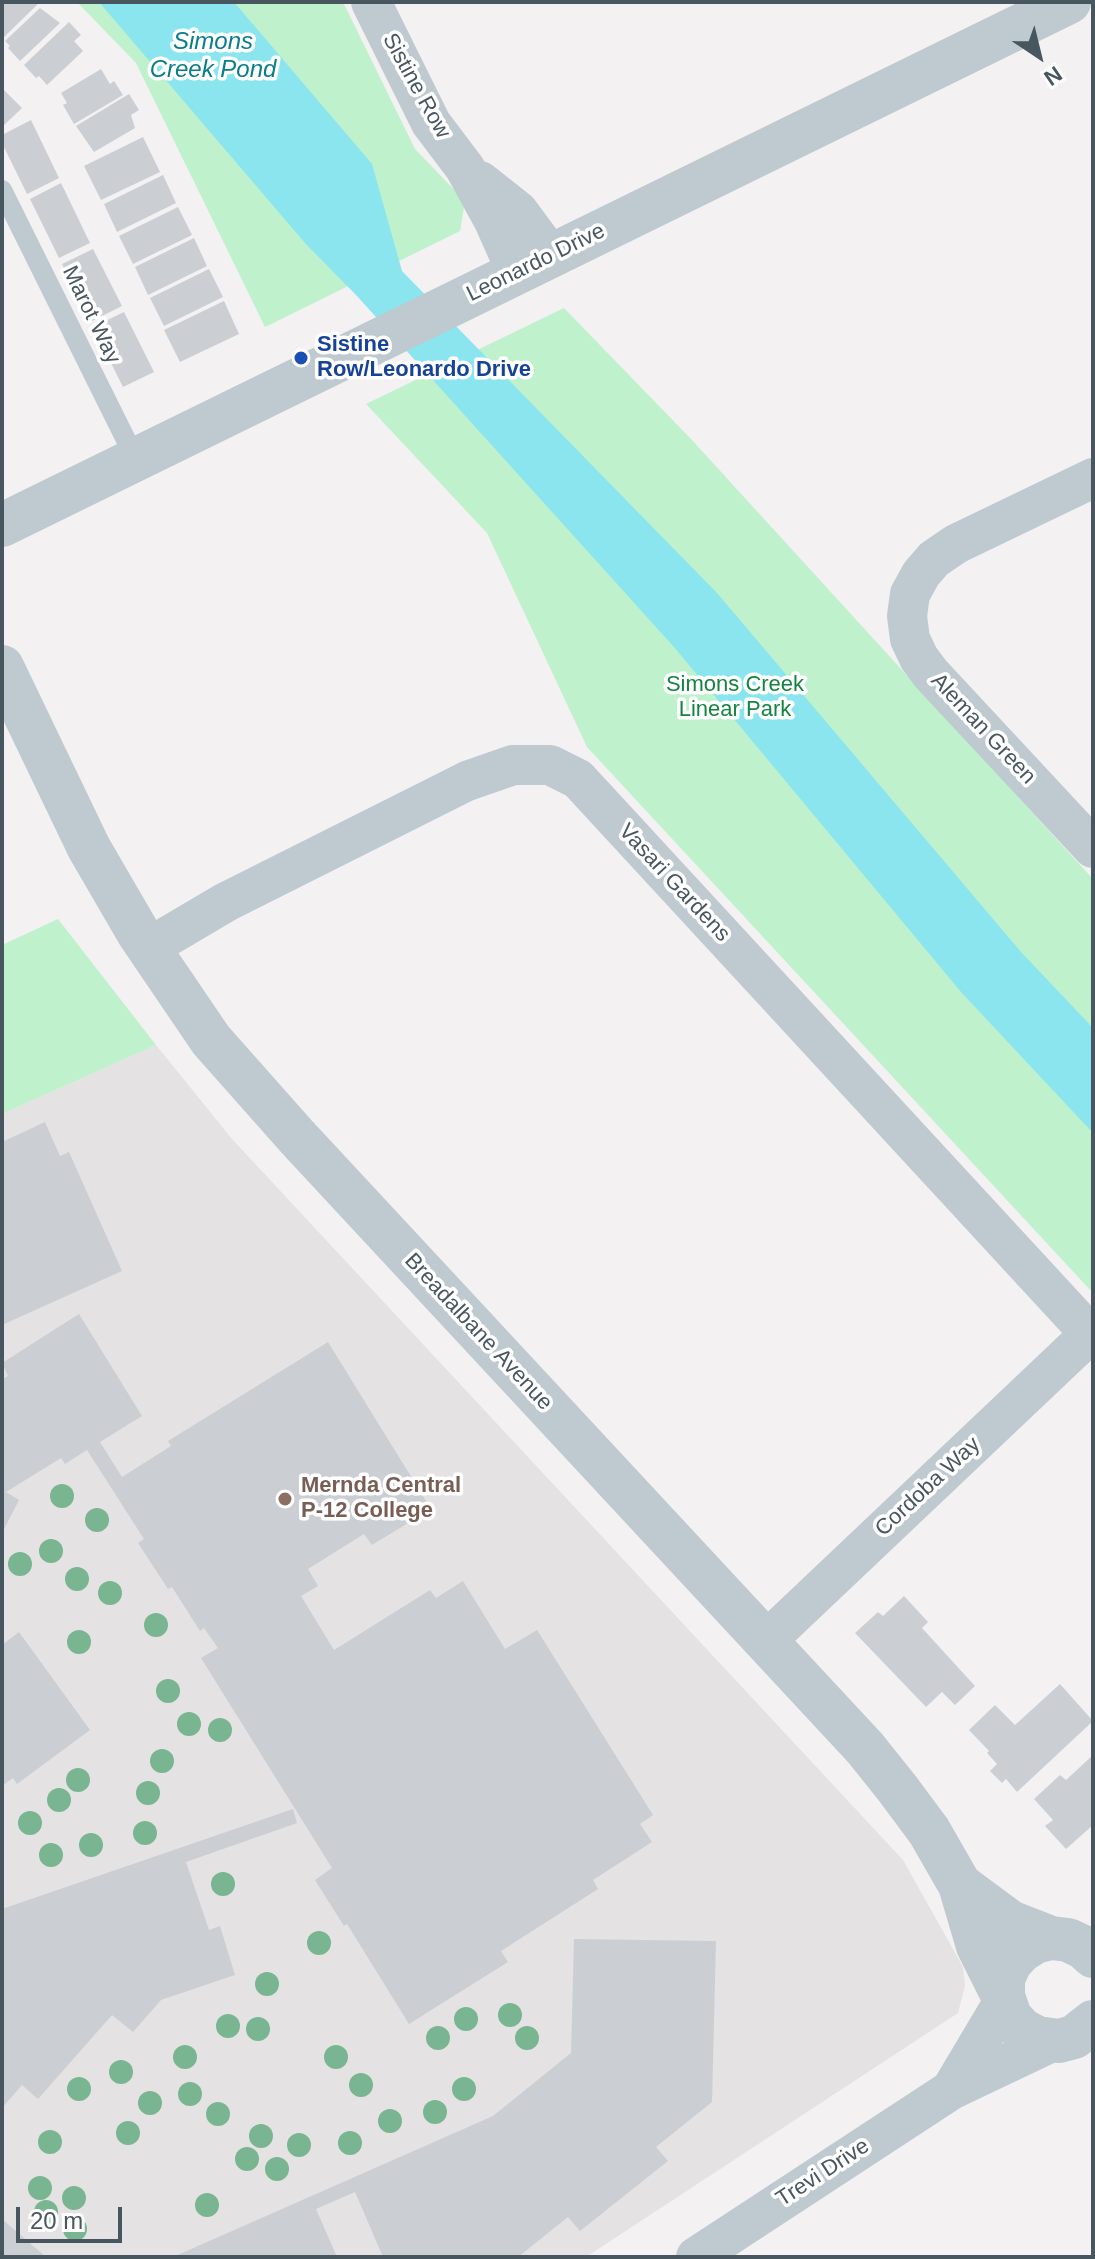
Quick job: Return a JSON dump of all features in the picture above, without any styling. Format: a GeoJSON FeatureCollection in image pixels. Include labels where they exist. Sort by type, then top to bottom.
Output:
{"type":"FeatureCollection","features":[{"type":"Feature","properties":{"kind":"street","name":"Sistine Row"},"geometry":{"type":"LineString","coordinates":[[371,2],[431,123],[465,168],[518,211],[532,227],[534,265]]}},
{"type":"Feature","properties":{"kind":"street","name":"Leonardo Drive"},"geometry":{"type":"LineString","coordinates":[[2,525],[1069,2]]}},
{"type":"Feature","properties":{"kind":"street","name":"Aleman Green"},"geometry":{"type":"LineString","coordinates":[[1093,478],[956,544],[934,559],[910,594],[907,616],[910,639],[919,658],[1093,848]]}},
{"type":"Feature","properties":{"kind":"street","name":"Breadalbane Avenue"},"geometry":{"type":"LineString","coordinates":[[2,667],[89,848],[148,948],[211,1040],[766,1641],[897,1788],[929,1831],[960,1885],[978,1946],[1010,2017],[1022,2030],[1037,2038],[1075,2037]]}},
{"type":"Feature","properties":{"kind":"street","name":"Breadalbane Avenue"},"geometry":{"type":"LineString","coordinates":[[2,703],[42,747]]}},
{"type":"Feature","properties":{"kind":"street","name":"Vasari Gardens"},"geometry":{"type":"LineString","coordinates":[[148,948],[226,902],[467,781],[513,765],[550,765],[578,779],[1092,1336]]}},
{"type":"Feature","properties":{"kind":"street","name":"Cordoba Way"},"geometry":{"type":"LineString","coordinates":[[766,1641],[1092,1336]]}},
{"type":"Feature","properties":{"kind":"street","name":"Breadalbane Avenue"},"geometry":{"type":"LineString","coordinates":[[960,1885],[1010,1922],[1051,1938],[1068,1940],[1093,1956]]}},
{"type":"Feature","properties":{"kind":"street"},"geometry":{"type":"LineString","coordinates":[[1003,1998],[1003,1979],[1010,1963],[1035,1942],[1051,1938]]}},
{"type":"Feature","properties":{"kind":"street","name":"Trevi Drive"},"geometry":{"type":"LineString","coordinates":[[951,2090],[1003,1998]]}},
{"type":"Feature","properties":{"kind":"street","name":"Trevi Drive"},"geometry":{"type":"LineString","coordinates":[[723,2250],[951,2090],[1075,2037]]}},
{"type":"Feature","properties":{"kind":"lane","name":"Marot Way"},"geometry":{"type":"LineString","coordinates":[[2,190],[136,460]]}},
{"type":"Feature","properties":{"kind":"shaded area","name":"Mernda Central P-12 College"},"geometry":{"type":"Polygon","coordinates":[[[156,1045],[232,1139],[903,1860],[963,1967],[965,1986],[958,2013],[586,2257],[2,2257],[2,1114],[156,1045]]]}},
{"type":"Feature","properties":{"kind":"green space"},"geometry":{"type":"Polygon","coordinates":[[[77,2],[343,2],[415,149],[465,201],[460,231],[265,327],[136,63],[77,2]]]}},
{"type":"Feature","properties":{"kind":"green space","name":"Simons Creek Linear Park"},"geometry":{"type":"Polygon","coordinates":[[[564,308],[691,439],[1093,879],[1093,1293],[587,747],[487,533],[366,404],[564,308]]]}},
{"type":"Feature","properties":{"kind":"green space"},"geometry":{"type":"Polygon","coordinates":[[[58,919],[156,1045],[2,1114],[2,945],[58,919]]]}},
{"type":"Feature","properties":{"kind":"water","name":"Simons Creek Pond"},"geometry":{"type":"Polygon","coordinates":[[[99,2],[234,2],[372,164],[402,271],[717,593],[1021,952],[1093,1028],[1093,1133],[961,992],[674,647],[357,296],[305,243],[99,2]]]}},
{"type":"Feature","properties":{"kind":"building"},"geometry":{"type":"Polygon","coordinates":[[[2,2],[40,2],[2,39],[2,2]]]}},
{"type":"Feature","properties":{"kind":"building"},"geometry":{"type":"Polygon","coordinates":[[[40,8],[60,23],[20,61],[5,41],[40,8]]]}},
{"type":"Feature","properties":{"kind":"building"},"geometry":{"type":"Polygon","coordinates":[[[69,22],[81,35],[74,41],[83,51],[47,85],[24,65],[69,22]]]}},
{"type":"Feature","properties":{"kind":"building"},"geometry":{"type":"Polygon","coordinates":[[[101,69],[110,84],[114,81],[123,95],[74,124],[63,105],[67,103],[61,93],[101,69]]]}},
{"type":"Feature","properties":{"kind":"building"},"geometry":{"type":"Polygon","coordinates":[[[2,88],[22,108],[2,127],[2,88]]]}},
{"type":"Feature","properties":{"kind":"building"},"geometry":{"type":"Polygon","coordinates":[[[129,94],[139,110],[131,115],[135,128],[94,152],[76,126],[129,94]]]}},
{"type":"Feature","properties":{"kind":"building"},"geometry":{"type":"Polygon","coordinates":[[[31,120],[59,178],[27,194],[2,143],[2,135],[31,120]]]}},
{"type":"Feature","properties":{"kind":"building"},"geometry":{"type":"Polygon","coordinates":[[[143,137],[160,172],[101,200],[84,166],[143,137]]]}},
{"type":"Feature","properties":{"kind":"building"},"geometry":{"type":"Polygon","coordinates":[[[163,175],[176,203],[117,232],[104,204],[163,175]]]}},
{"type":"Feature","properties":{"kind":"building"},"geometry":{"type":"Polygon","coordinates":[[[61,183],[90,243],[59,258],[30,199],[61,183]]]}},
{"type":"Feature","properties":{"kind":"building"},"geometry":{"type":"Polygon","coordinates":[[[178,207],[192,235],[133,264],[119,236],[178,207]]]}},
{"type":"Feature","properties":{"kind":"building"},"geometry":{"type":"Polygon","coordinates":[[[194,238],[207,266],[148,295],[135,267],[194,238]]]}},
{"type":"Feature","properties":{"kind":"building"},"geometry":{"type":"Polygon","coordinates":[[[93,249],[122,306],[90,322],[62,264],[93,249]]]}},
{"type":"Feature","properties":{"kind":"building"},"geometry":{"type":"Polygon","coordinates":[[[209,269],[223,297],[164,326],[150,298],[209,269]]]}},
{"type":"Feature","properties":{"kind":"building"},"geometry":{"type":"Polygon","coordinates":[[[224,301],[239,334],[180,362],[164,330],[224,301]]]}},
{"type":"Feature","properties":{"kind":"building"},"geometry":{"type":"Polygon","coordinates":[[[124,312],[154,372],[123,387],[93,327],[124,312]]]}},
{"type":"Feature","properties":{"kind":"building"},"geometry":{"type":"Polygon","coordinates":[[[45,1122],[60,1156],[69,1152],[122,1271],[2,1325],[2,1142],[45,1122]]]}},
{"type":"Feature","properties":{"kind":"building"},"geometry":{"type":"Polygon","coordinates":[[[79,1314],[142,1416],[100,1442],[122,1477],[171,1446],[168,1441],[328,1342],[431,1509],[372,1545],[364,1534],[308,1569],[318,1586],[301,1596],[334,1650],[430,1590],[436,1598],[463,1581],[505,1649],[537,1630],[653,1815],[640,1824],[652,1842],[593,1880],[598,1889],[501,1951],[508,1962],[409,2024],[347,1924],[344,1926],[315,1880],[332,1868],[201,1658],[218,1648],[204,1628],[200,1631],[172,1587],[168,1589],[138,1543],[144,1539],[87,1450],[65,1464],[61,1458],[6,1492],[19,1500],[2,1533],[2,1379],[8,1376],[2,1363],[79,1314]]]}},
{"type":"Feature","properties":{"kind":"building"},"geometry":{"type":"Polygon","coordinates":[[[904,1596],[928,1622],[922,1628],[975,1686],[955,1705],[942,1692],[926,1707],[855,1633],[878,1612],[883,1616],[904,1596]]]}},
{"type":"Feature","properties":{"kind":"building"},"geometry":{"type":"Polygon","coordinates":[[[19,1632],[90,1730],[17,1784],[13,1778],[2,1786],[2,1645],[19,1632]]]}},
{"type":"Feature","properties":{"kind":"building"},"geometry":{"type":"Polygon","coordinates":[[[1060,1684],[1093,1721],[1017,1792],[1006,1779],[1002,1783],[990,1771],[997,1764],[969,1730],[995,1705],[1015,1725],[1060,1684]]]}},
{"type":"Feature","properties":{"kind":"building"},"geometry":{"type":"Polygon","coordinates":[[[1093,1755],[1093,1825],[1066,1849],[1045,1826],[1053,1820],[1034,1799],[1060,1775],[1066,1780],[1093,1755]]]}},
{"type":"Feature","properties":{"kind":"building"},"geometry":{"type":"Polygon","coordinates":[[[293,1809],[297,1823],[186,1862],[209,1930],[220,1926],[235,1975],[161,2000],[133,2032],[112,2015],[38,2099],[22,2085],[2,2108],[2,1909],[293,1809]]]}},
{"type":"Feature","properties":{"kind":"building"},"geometry":{"type":"Polygon","coordinates":[[[574,1939],[716,1941],[712,2102],[656,2147],[668,2161],[580,2231],[568,2217],[518,2257],[383,2257],[355,2192],[316,2209],[337,2257],[173,2257],[493,2116],[571,2053],[574,1939]]]}},
{"type":"Feature","properties":{"kind":"building"},"geometry":{"type":"Polygon","coordinates":[[[2,2219],[46,2257],[2,2257],[2,2219]]]}},
{"type":"Feature","properties":{"kind":"place","name":"Sistine Row/Leonardo Drive"},"geometry":{"type":"Point","coordinates":[301,358]}},
{"type":"Feature","properties":{"kind":"place","name":"Mernda Central P-12 College"},"geometry":{"type":"Point","coordinates":[285,1499]}}]}
